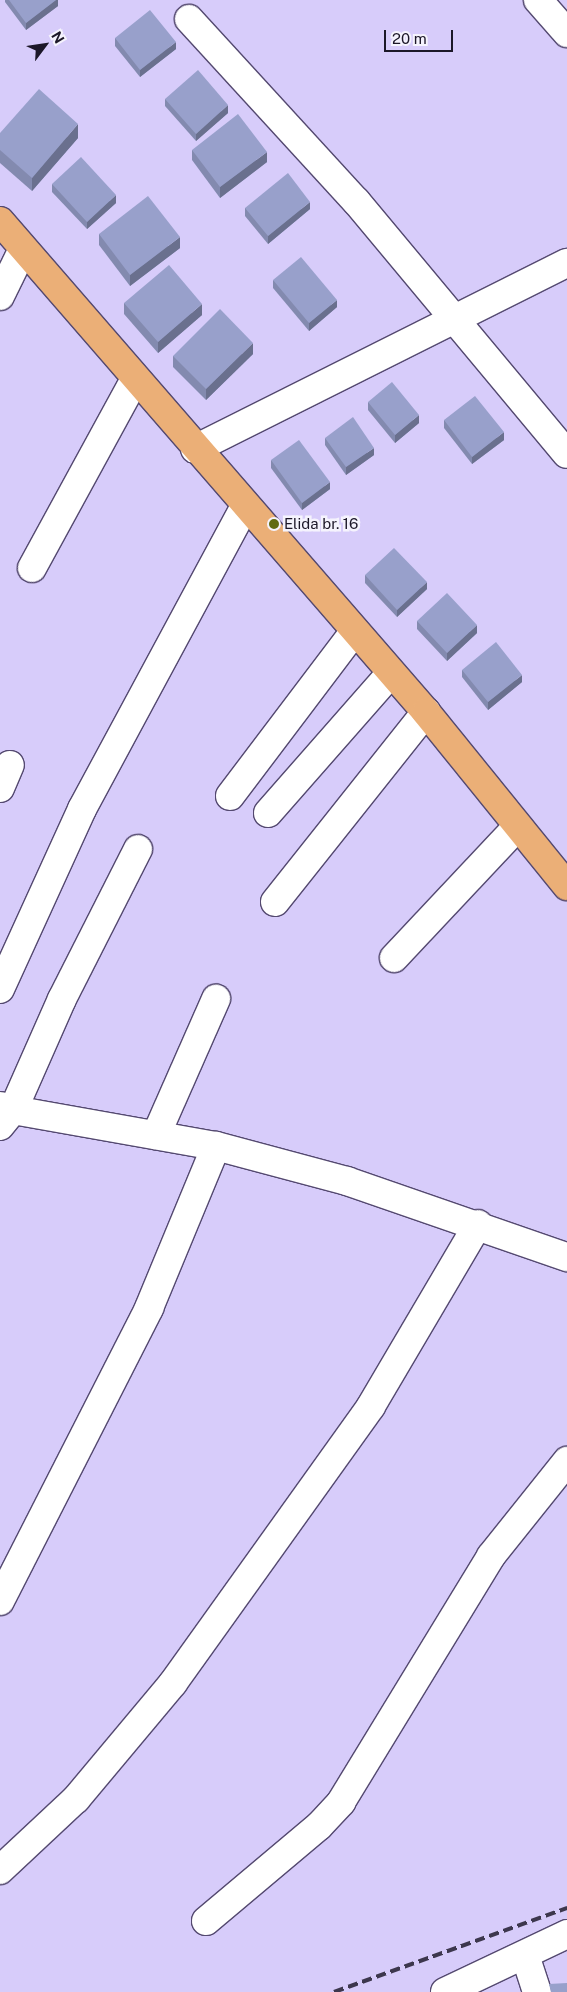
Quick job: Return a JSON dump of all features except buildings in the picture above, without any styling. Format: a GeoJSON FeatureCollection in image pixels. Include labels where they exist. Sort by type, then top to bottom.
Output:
{"type":"FeatureCollection","features":[{"type":"Feature","properties":{"kind":"main road"},"geometry":{"type":"LineString","coordinates":[[0,221],[195,449],[426,712],[517,827],[567,886]]}},
{"type":"Feature","properties":{"kind":"street"},"geometry":{"type":"LineString","coordinates":[[538,0],[567,33]]}},
{"type":"Feature","properties":{"kind":"street"},"geometry":{"type":"LineString","coordinates":[[189,19],[356,201],[567,454]]}},
{"type":"Feature","properties":{"kind":"street"},"geometry":{"type":"LineString","coordinates":[[0,296],[23,248]]}},
{"type":"Feature","properties":{"kind":"street"},"geometry":{"type":"LineString","coordinates":[[195,449],[456,322],[567,264]]}},
{"type":"Feature","properties":{"kind":"street"},"geometry":{"type":"LineString","coordinates":[[32,568],[136,380]]}},
{"type":"Feature","properties":{"kind":"street"},"geometry":{"type":"LineString","coordinates":[[0,989],[82,809],[246,505]]}},
{"type":"Feature","properties":{"kind":"street"},"geometry":{"type":"LineString","coordinates":[[230,796],[355,631]]}},
{"type":"Feature","properties":{"kind":"street"},"geometry":{"type":"LineString","coordinates":[[268,813],[391,673]]}},
{"type":"Feature","properties":{"kind":"street"},"geometry":{"type":"LineString","coordinates":[[275,902],[426,712]]}},
{"type":"Feature","properties":{"kind":"street"},"geometry":{"type":"LineString","coordinates":[[394,958],[517,827]]}},
{"type":"Feature","properties":{"kind":"street"},"geometry":{"type":"LineString","coordinates":[[138,848],[4,1114],[156,1135],[216,1146],[280,1161],[478,1224],[567,1257]]}},
{"type":"Feature","properties":{"kind":"street"},"geometry":{"type":"LineString","coordinates":[[156,1135],[216,999]]}},
{"type":"Feature","properties":{"kind":"street"},"geometry":{"type":"LineString","coordinates":[[0,1601],[149,1308],[216,1146]]}},
{"type":"Feature","properties":{"kind":"street"},"geometry":{"type":"LineString","coordinates":[[0,1870],[76,1799],[173,1683],[255,1572],[371,1406],[478,1224]]}},
{"type":"Feature","properties":{"kind":"street"},"geometry":{"type":"LineString","coordinates":[[206,1921],[319,1826],[341,1802],[491,1556],[567,1461]]}},
{"type":"Feature","properties":{"kind":"street"},"geometry":{"type":"LineString","coordinates":[[445,1992],[567,1934]]}},
{"type":"Feature","properties":{"kind":"street"},"geometry":{"type":"LineString","coordinates":[[525,1955],[537,1992]]}},
{"type":"Feature","properties":{"kind":"railway"},"geometry":{"type":"LineString","coordinates":[[334,1992],[567,1908]]}},
{"type":"Feature","properties":{"kind":"place","name":"Elida br. 16"},"geometry":{"type":"Point","coordinates":[274,524]}}]}
